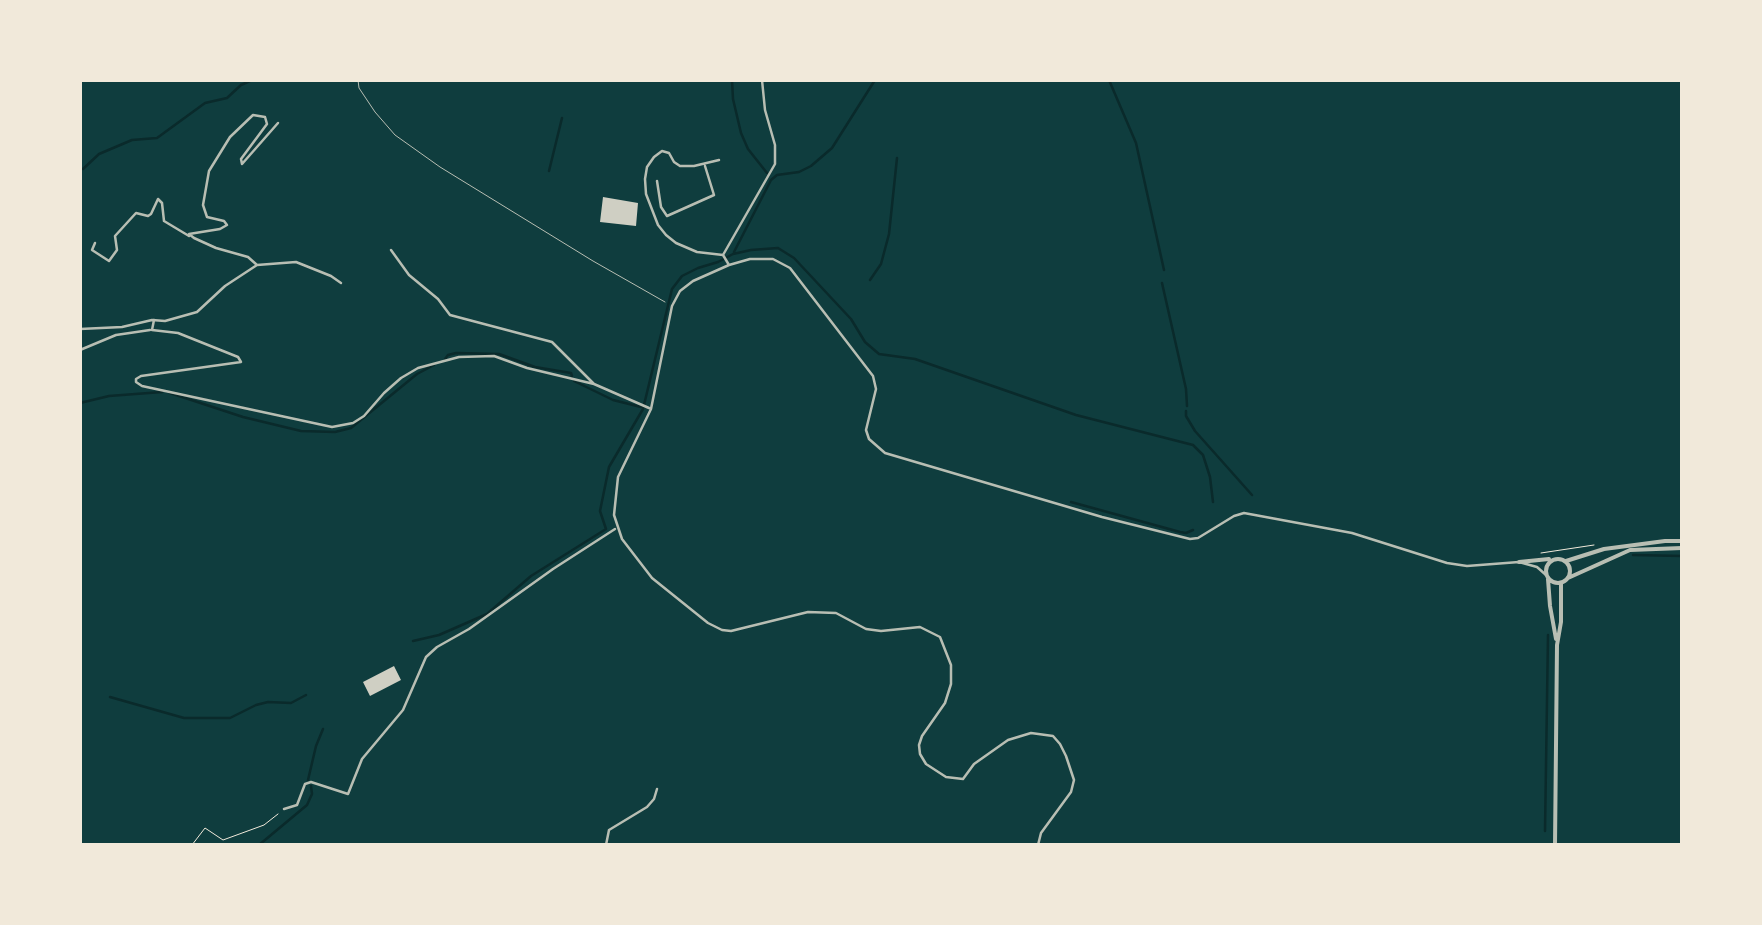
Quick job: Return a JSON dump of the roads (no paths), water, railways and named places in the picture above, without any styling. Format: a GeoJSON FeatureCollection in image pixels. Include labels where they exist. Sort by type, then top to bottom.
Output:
{"type":"FeatureCollection","features":[{"type":"Feature","properties":{"kind":"street"},"geometry":{"type":"LineString","coordinates":[[723,255],[775,164],[762,80]]}},
{"type":"Feature","properties":{"kind":"street"},"geometry":{"type":"LineString","coordinates":[[190,236],[190,232],[207,232],[226,225],[207,217],[203,204],[210,171],[230,137],[253,115],[266,117],[267,124],[241,159],[242,164],[278,123]]}},
{"type":"Feature","properties":{"kind":"street"},"geometry":{"type":"LineString","coordinates":[[719,160],[680,166],[666,152],[658,154],[644,179],[658,225],[676,243],[697,252],[723,255]]}},
{"type":"Feature","properties":{"kind":"street"},"geometry":{"type":"LineString","coordinates":[[657,181],[661,207],[667,216],[714,195],[704,164]]}},
{"type":"Feature","properties":{"kind":"street"},"geometry":{"type":"LineString","coordinates":[[95,242],[92,250],[109,260],[117,250],[114,236],[136,214],[151,214],[158,199],[164,221],[229,253],[248,257],[257,265]]}},
{"type":"Feature","properties":{"kind":"street"},"geometry":{"type":"LineString","coordinates":[[391,250],[417,284],[450,315],[552,342],[594,384]]}},
{"type":"Feature","properties":{"kind":"street"},"geometry":{"type":"LineString","coordinates":[[723,255],[728,263]]}},
{"type":"Feature","properties":{"kind":"street"},"geometry":{"type":"LineString","coordinates":[[1038,845],[1041,833],[1071,792],[1074,780],[1066,756],[1052,736],[1031,733],[1008,740],[974,764],[963,779],[946,776],[926,764],[920,754],[918,745],[945,703],[951,684],[951,665],[940,637],[920,627],[866,629],[836,612],[808,612],[722,630],[652,578],[616,528],[614,498],[618,476],[648,408],[676,297],[693,281],[728,263],[750,259],[783,263],[796,274],[873,376],[876,390],[866,430],[869,440],[885,453],[1102,517],[1190,539],[1244,513],[1352,534],[1467,566],[1566,561],[1604,548],[1682,540]]}},
{"type":"Feature","properties":{"kind":"street"},"geometry":{"type":"LineString","coordinates":[[80,329],[165,322],[197,312],[225,286],[257,265],[296,262],[340,283]]}},
{"type":"Feature","properties":{"kind":"street"},"geometry":{"type":"LineString","coordinates":[[152,330],[154,320]]}},
{"type":"Feature","properties":{"kind":"street"},"geometry":{"type":"LineString","coordinates":[[80,350],[116,335],[152,330],[178,333],[238,356],[241,362],[141,376],[136,382],[332,427],[353,423],[364,416],[384,393],[418,368],[459,357],[494,356],[594,384],[648,408]]}},
{"type":"Feature","properties":{"kind":"street"},"geometry":{"type":"LineString","coordinates":[[284,809],[297,804],[305,784],[311,782],[348,794],[362,759],[403,710],[426,657],[616,528]]}},
{"type":"Feature","properties":{"kind":"street"},"geometry":{"type":"LineString","coordinates":[[1561,583],[1630,550],[1682,548]]}},
{"type":"Feature","properties":{"kind":"street"},"geometry":{"type":"LineString","coordinates":[[1554,559],[1546,566],[1557,644]]}},
{"type":"Feature","properties":{"kind":"street"},"geometry":{"type":"LineString","coordinates":[[1566,561],[1570,569],[1568,578]]}},
{"type":"Feature","properties":{"kind":"street"},"geometry":{"type":"LineString","coordinates":[[1519,562],[1537,567],[1561,583]]}},
{"type":"Feature","properties":{"kind":"street"},"geometry":{"type":"LineString","coordinates":[[1555,845],[1561,583]]}},
{"type":"Feature","properties":{"kind":"street"},"geometry":{"type":"LineString","coordinates":[[606,845],[609,830],[647,807],[657,789]]}},
{"type":"Feature","properties":{"kind":"lane"},"geometry":{"type":"LineString","coordinates":[[358,80],[375,112],[410,146],[592,261],[665,302]]}},
{"type":"Feature","properties":{"kind":"waterway"},"geometry":{"type":"LineString","coordinates":[[83,169],[99,154],[132,140],[157,138],[205,103],[227,98],[252,80]]}},
{"type":"Feature","properties":{"kind":"waterway"},"geometry":{"type":"LineString","coordinates":[[732,80],[741,133],[767,173]]}},
{"type":"Feature","properties":{"kind":"waterway"},"geometry":{"type":"LineString","coordinates":[[734,252],[771,180],[811,166],[832,148],[875,80]]}},
{"type":"Feature","properties":{"kind":"waterway"},"geometry":{"type":"LineString","coordinates":[[1109,80],[1136,143],[1164,270]]}},
{"type":"Feature","properties":{"kind":"waterway"},"geometry":{"type":"LineString","coordinates":[[549,171],[562,118]]}},
{"type":"Feature","properties":{"kind":"waterway"},"geometry":{"type":"LineString","coordinates":[[870,280],[881,264],[889,234],[897,158]]}},
{"type":"Feature","properties":{"kind":"waterway"},"geometry":{"type":"LineString","coordinates":[[413,641],[439,635],[487,614],[531,576],[606,529],[600,511],[609,467],[643,409],[672,289],[682,276],[698,268],[751,250],[778,248],[794,258],[879,354],[915,359],[1076,415],[1193,445],[1203,455],[1213,502]]}},
{"type":"Feature","properties":{"kind":"waterway"},"geometry":{"type":"LineString","coordinates":[[1162,283],[1187,406]]}},
{"type":"Feature","properties":{"kind":"waterway"},"geometry":{"type":"LineString","coordinates":[[445,359],[456,353],[499,354],[572,376]]}},
{"type":"Feature","properties":{"kind":"waterway"},"geometry":{"type":"LineString","coordinates":[[170,393],[301,431],[335,432],[351,428],[417,374],[434,365]]}},
{"type":"Feature","properties":{"kind":"waterway"},"geometry":{"type":"LineString","coordinates":[[574,381],[613,400],[641,407]]}},
{"type":"Feature","properties":{"kind":"waterway"},"geometry":{"type":"LineString","coordinates":[[80,403],[109,396],[162,392]]}},
{"type":"Feature","properties":{"kind":"waterway"},"geometry":{"type":"LineString","coordinates":[[1186,411],[1195,431],[1252,495]]}},
{"type":"Feature","properties":{"kind":"waterway"},"geometry":{"type":"LineString","coordinates":[[1071,502],[1180,532],[1193,530]]}},
{"type":"Feature","properties":{"kind":"waterway"},"geometry":{"type":"LineString","coordinates":[[1633,555],[1682,556]]}},
{"type":"Feature","properties":{"kind":"waterway"},"geometry":{"type":"LineString","coordinates":[[1545,831],[1548,635]]}},
{"type":"Feature","properties":{"kind":"waterway"},"geometry":{"type":"LineString","coordinates":[[110,697],[184,718],[230,718],[256,705],[291,703],[306,695]]}},
{"type":"Feature","properties":{"kind":"waterway"},"geometry":{"type":"LineString","coordinates":[[308,780],[323,729]]}},
{"type":"Feature","properties":{"kind":"waterway"},"geometry":{"type":"LineString","coordinates":[[259,845],[307,805],[311,786]]}}]}
